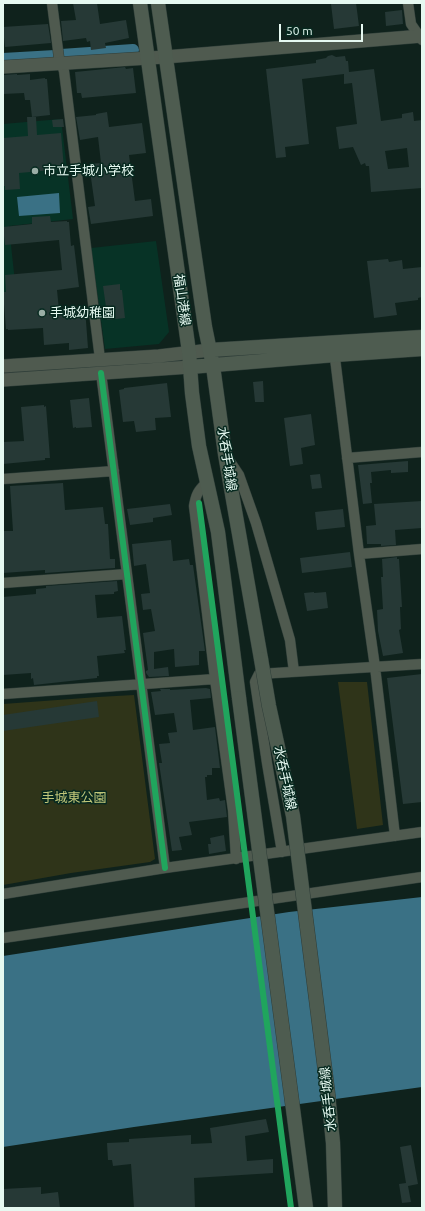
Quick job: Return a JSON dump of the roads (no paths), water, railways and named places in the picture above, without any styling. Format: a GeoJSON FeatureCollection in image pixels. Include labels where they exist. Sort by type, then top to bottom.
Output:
{"type":"FeatureCollection","features":[{"type":"Feature","properties":{"kind":"main road","name":"福山港線"},"geometry":{"type":"LineString","coordinates":[[140,3],[190,367]]}},
{"type":"Feature","properties":{"kind":"main road","name":"福山港線"},"geometry":{"type":"LineString","coordinates":[[158,3],[204,320],[210,350]]}},
{"type":"Feature","properties":{"kind":"main road"},"geometry":{"type":"LineString","coordinates":[[190,367],[213,366],[422,337]]}},
{"type":"Feature","properties":{"kind":"main road"},"geometry":{"type":"LineString","coordinates":[[210,350],[422,349]]}},
{"type":"Feature","properties":{"kind":"main road","name":"水呑手城線"},"geometry":{"type":"LineString","coordinates":[[210,350],[225,454],[269,706],[293,816],[328,1094],[333,1143],[335,1208]]}},
{"type":"Feature","properties":{"kind":"main road","name":"水呑手城線"},"geometry":{"type":"LineString","coordinates":[[190,367],[199,446],[218,532],[306,1208]]}},
{"type":"Feature","properties":{"kind":"street"},"geometry":{"type":"LineString","coordinates":[[52,3],[59,58],[64,71],[100,359]]}},
{"type":"Feature","properties":{"kind":"street"},"geometry":{"type":"LineString","coordinates":[[408,3],[411,24],[421,37]]}},
{"type":"Feature","properties":{"kind":"street"},"geometry":{"type":"LineString","coordinates":[[3,67],[165,57],[421,37]]}},
{"type":"Feature","properties":{"kind":"street"},"geometry":{"type":"LineString","coordinates":[[334,349],[395,836]]}},
{"type":"Feature","properties":{"kind":"street"},"geometry":{"type":"LineString","coordinates":[[3,366],[159,356],[210,350]]}},
{"type":"Feature","properties":{"kind":"street"},"geometry":{"type":"LineString","coordinates":[[3,380],[190,367]]}},
{"type":"Feature","properties":{"kind":"street"},"geometry":{"type":"LineString","coordinates":[[102,373],[165,868]]}},
{"type":"Feature","properties":{"kind":"street"},"geometry":{"type":"LineString","coordinates":[[347,458],[422,452]]}},
{"type":"Feature","properties":{"kind":"street"},"geometry":{"type":"LineString","coordinates":[[225,454],[239,475],[256,523],[290,640],[294,672]]}},
{"type":"Feature","properties":{"kind":"street"},"geometry":{"type":"LineString","coordinates":[[3,479],[114,471]]}},
{"type":"Feature","properties":{"kind":"street"},"geometry":{"type":"LineString","coordinates":[[206,483],[198,491],[194,506],[233,810],[236,859]]}},
{"type":"Feature","properties":{"kind":"street"},"geometry":{"type":"LineString","coordinates":[[359,554],[422,550]]}},
{"type":"Feature","properties":{"kind":"street"},"geometry":{"type":"LineString","coordinates":[[3,583],[127,574]]}},
{"type":"Feature","properties":{"kind":"street"},"geometry":{"type":"LineString","coordinates":[[282,852],[255,682],[259,674],[422,664]]}},
{"type":"Feature","properties":{"kind":"street"},"geometry":{"type":"LineString","coordinates":[[3,694],[215,679]]}},
{"type":"Feature","properties":{"kind":"street"},"geometry":{"type":"LineString","coordinates":[[3,894],[165,868],[422,832]]}},
{"type":"Feature","properties":{"kind":"street"},"geometry":{"type":"LineString","coordinates":[[3,938],[422,877]]}},
{"type":"Feature","properties":{"kind":"water"},"geometry":{"type":"Polygon","coordinates":[[[59,193],[60,213],[19,216],[17,197],[59,193]]]}},
{"type":"Feature","properties":{"kind":"water"},"geometry":{"type":"Polygon","coordinates":[[[422,897],[422,1087],[134,1127],[3,1147],[3,956],[289,912],[422,897]]]}},
{"type":"Feature","properties":{"kind":"waterway"},"geometry":{"type":"LineString","coordinates":[[61,55],[133,50]]}},
{"type":"Feature","properties":{"kind":"waterway"},"geometry":{"type":"LineString","coordinates":[[3,59],[55,56]]}},
{"type":"Feature","properties":{"kind":"place","name":"市立手城小学校"},"geometry":{"type":"Point","coordinates":[35,171]}},
{"type":"Feature","properties":{"kind":"place","name":"手城幼稚園"},"geometry":{"type":"Point","coordinates":[42,313]}},
{"type":"Feature","properties":{"kind":"park label","name":"手城東公園"},"geometry":{"type":"Point","coordinates":[74,798]}}]}
